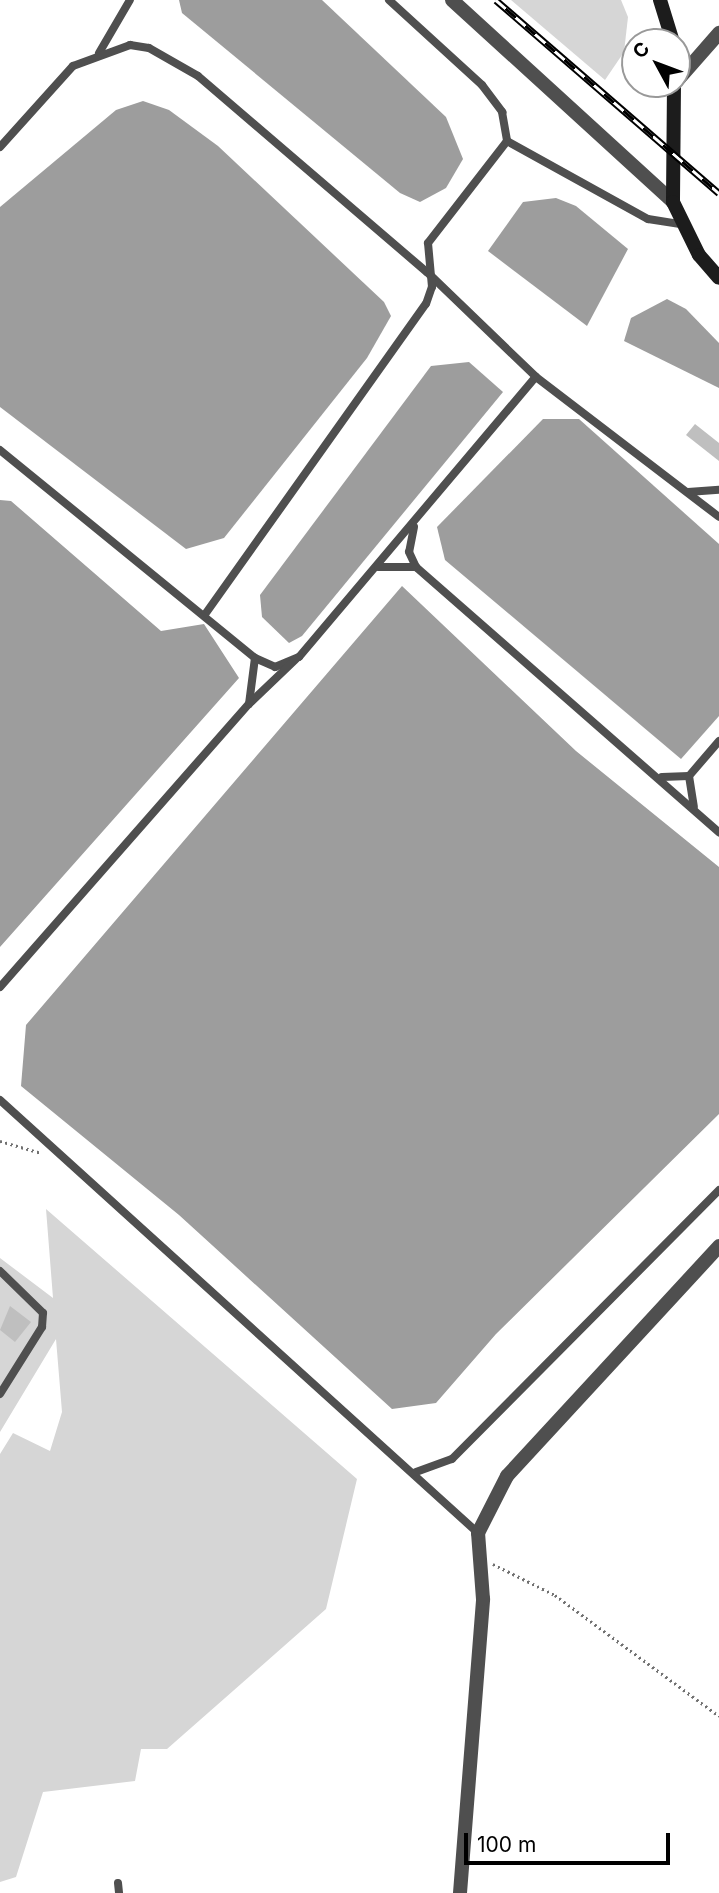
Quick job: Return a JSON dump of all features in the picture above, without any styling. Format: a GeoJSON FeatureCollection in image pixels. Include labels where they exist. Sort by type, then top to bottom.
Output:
{"type":"FeatureCollection","features":[{"type":"Feature","properties":{"kind":"street"},"geometry":{"type":"LineString","coordinates":[[452,0],[673,202],[684,226],[719,278]]}},
{"type":"Feature","properties":{"kind":"street"},"geometry":{"type":"LineString","coordinates":[[660,0],[669,28]]}},
{"type":"Feature","properties":{"kind":"street"},"geometry":{"type":"LineString","coordinates":[[691,65],[719,33]]}},
{"type":"Feature","properties":{"kind":"street"},"geometry":{"type":"LineString","coordinates":[[673,202],[675,98]]}},
{"type":"Feature","properties":{"kind":"street"},"geometry":{"type":"LineString","coordinates":[[460,1893],[483,1600],[478,1534],[506,1476],[719,1246]]}},
{"type":"Feature","properties":{"kind":"lane"},"geometry":{"type":"LineString","coordinates":[[99,53],[130,0]]}},
{"type":"Feature","properties":{"kind":"lane"},"geometry":{"type":"LineString","coordinates":[[206,613],[426,304],[428,243],[507,141],[502,112],[482,85],[389,0]]}},
{"type":"Feature","properties":{"kind":"lane"},"geometry":{"type":"LineString","coordinates":[[0,147],[73,66],[99,53],[149,48],[198,76],[428,272],[536,377],[719,517]]}},
{"type":"Feature","properties":{"kind":"lane"},"geometry":{"type":"LineString","coordinates":[[507,141],[648,219],[684,226]]}},
{"type":"Feature","properties":{"kind":"lane"},"geometry":{"type":"LineString","coordinates":[[0,987],[249,704],[299,657],[415,524],[536,377]]}},
{"type":"Feature","properties":{"kind":"lane"},"geometry":{"type":"LineString","coordinates":[[0,450],[206,613],[255,658],[275,667],[299,657]]}},
{"type":"Feature","properties":{"kind":"lane"},"geometry":{"type":"LineString","coordinates":[[688,492],[719,490]]}},
{"type":"Feature","properties":{"kind":"lane"},"geometry":{"type":"LineString","coordinates":[[415,524],[409,552],[416,567],[719,832]]}},
{"type":"Feature","properties":{"kind":"lane"},"geometry":{"type":"LineString","coordinates":[[377,567],[399,562],[416,567]]}},
{"type":"Feature","properties":{"kind":"lane"},"geometry":{"type":"LineString","coordinates":[[249,704],[255,658]]}},
{"type":"Feature","properties":{"kind":"lane"},"geometry":{"type":"LineString","coordinates":[[659,777],[689,776],[719,741]]}},
{"type":"Feature","properties":{"kind":"lane"},"geometry":{"type":"LineString","coordinates":[[689,776],[694,808]]}},
{"type":"Feature","properties":{"kind":"lane"},"geometry":{"type":"LineString","coordinates":[[0,1100],[416,1472],[478,1534]]}},
{"type":"Feature","properties":{"kind":"lane"},"geometry":{"type":"LineString","coordinates":[[416,1472],[452,1459],[719,1190]]}},
{"type":"Feature","properties":{"kind":"lane"},"geometry":{"type":"LineString","coordinates":[[0,1271],[43,1313],[42,1327],[0,1394]]}},
{"type":"Feature","properties":{"kind":"lane"},"geometry":{"type":"LineString","coordinates":[[118,1883],[119,1893]]}},
{"type":"Feature","properties":{"kind":"path"},"geometry":{"type":"LineString","coordinates":[[0,1141],[46,1154]]}},
{"type":"Feature","properties":{"kind":"path"},"geometry":{"type":"LineString","coordinates":[[480,1558],[555,1595],[719,1716]]}},
{"type":"Feature","properties":{"kind":"shaded area"},"geometry":{"type":"Polygon","coordinates":[[[179,0],[322,0],[446,117],[463,159],[446,188],[420,202],[400,193],[182,13],[179,0]]]}},
{"type":"Feature","properties":{"kind":"shaded area"},"geometry":{"type":"Polygon","coordinates":[[[511,0],[621,0],[628,17],[627,28],[621,28],[621,56],[605,80],[511,0]]]}},
{"type":"Feature","properties":{"kind":"shaded area"},"geometry":{"type":"Polygon","coordinates":[[[143,101],[169,110],[218,146],[384,302],[391,316],[367,358],[224,538],[186,549],[0,407],[0,207],[116,110],[143,101]]]}},
{"type":"Feature","properties":{"kind":"shaded area"},"geometry":{"type":"Polygon","coordinates":[[[556,198],[576,206],[628,249],[587,326],[488,251],[523,202],[556,198]]]}},
{"type":"Feature","properties":{"kind":"shaded area"},"geometry":{"type":"Polygon","coordinates":[[[667,299],[686,309],[719,343],[719,388],[624,341],[631,318],[667,299]]]}},
{"type":"Feature","properties":{"kind":"shaded area"},"geometry":{"type":"Polygon","coordinates":[[[469,362],[503,392],[302,636],[289,643],[262,617],[260,595],[431,366],[469,362]]]}},
{"type":"Feature","properties":{"kind":"shaded area"},"geometry":{"type":"Polygon","coordinates":[[[543,419],[579,419],[719,544],[719,716],[681,759],[445,560],[437,527],[543,419]]]}},
{"type":"Feature","properties":{"kind":"shaded area"},"geometry":{"type":"Polygon","coordinates":[[[0,500],[11,501],[161,631],[204,624],[239,678],[0,947],[0,500]]]}},
{"type":"Feature","properties":{"kind":"shaded area"},"geometry":{"type":"Polygon","coordinates":[[[402,586],[576,751],[719,867],[719,1114],[496,1334],[436,1403],[392,1409],[179,1215],[21,1086],[26,1025],[402,586]]]}},
{"type":"Feature","properties":{"kind":"shaded area"},"geometry":{"type":"Polygon","coordinates":[[[46,1209],[357,1479],[326,1609],[167,1749],[141,1749],[135,1781],[43,1792],[16,1877],[0,1882],[0,1454],[13,1433],[50,1451],[62,1412],[56,1339],[0,1432],[0,1258],[53,1298],[46,1209]]]}},
{"type":"Feature","properties":{"kind":"building"},"geometry":{"type":"Polygon","coordinates":[[[695,424],[719,443],[719,461],[686,435],[695,424]]]}},
{"type":"Feature","properties":{"kind":"building"},"geometry":{"type":"Polygon","coordinates":[[[10,1306],[31,1322],[15,1342],[0,1330],[10,1306]]]}},
{"type":"Feature","properties":{"kind":"railway"},"geometry":{"type":"LineString","coordinates":[[496,0],[719,193]]}}]}
